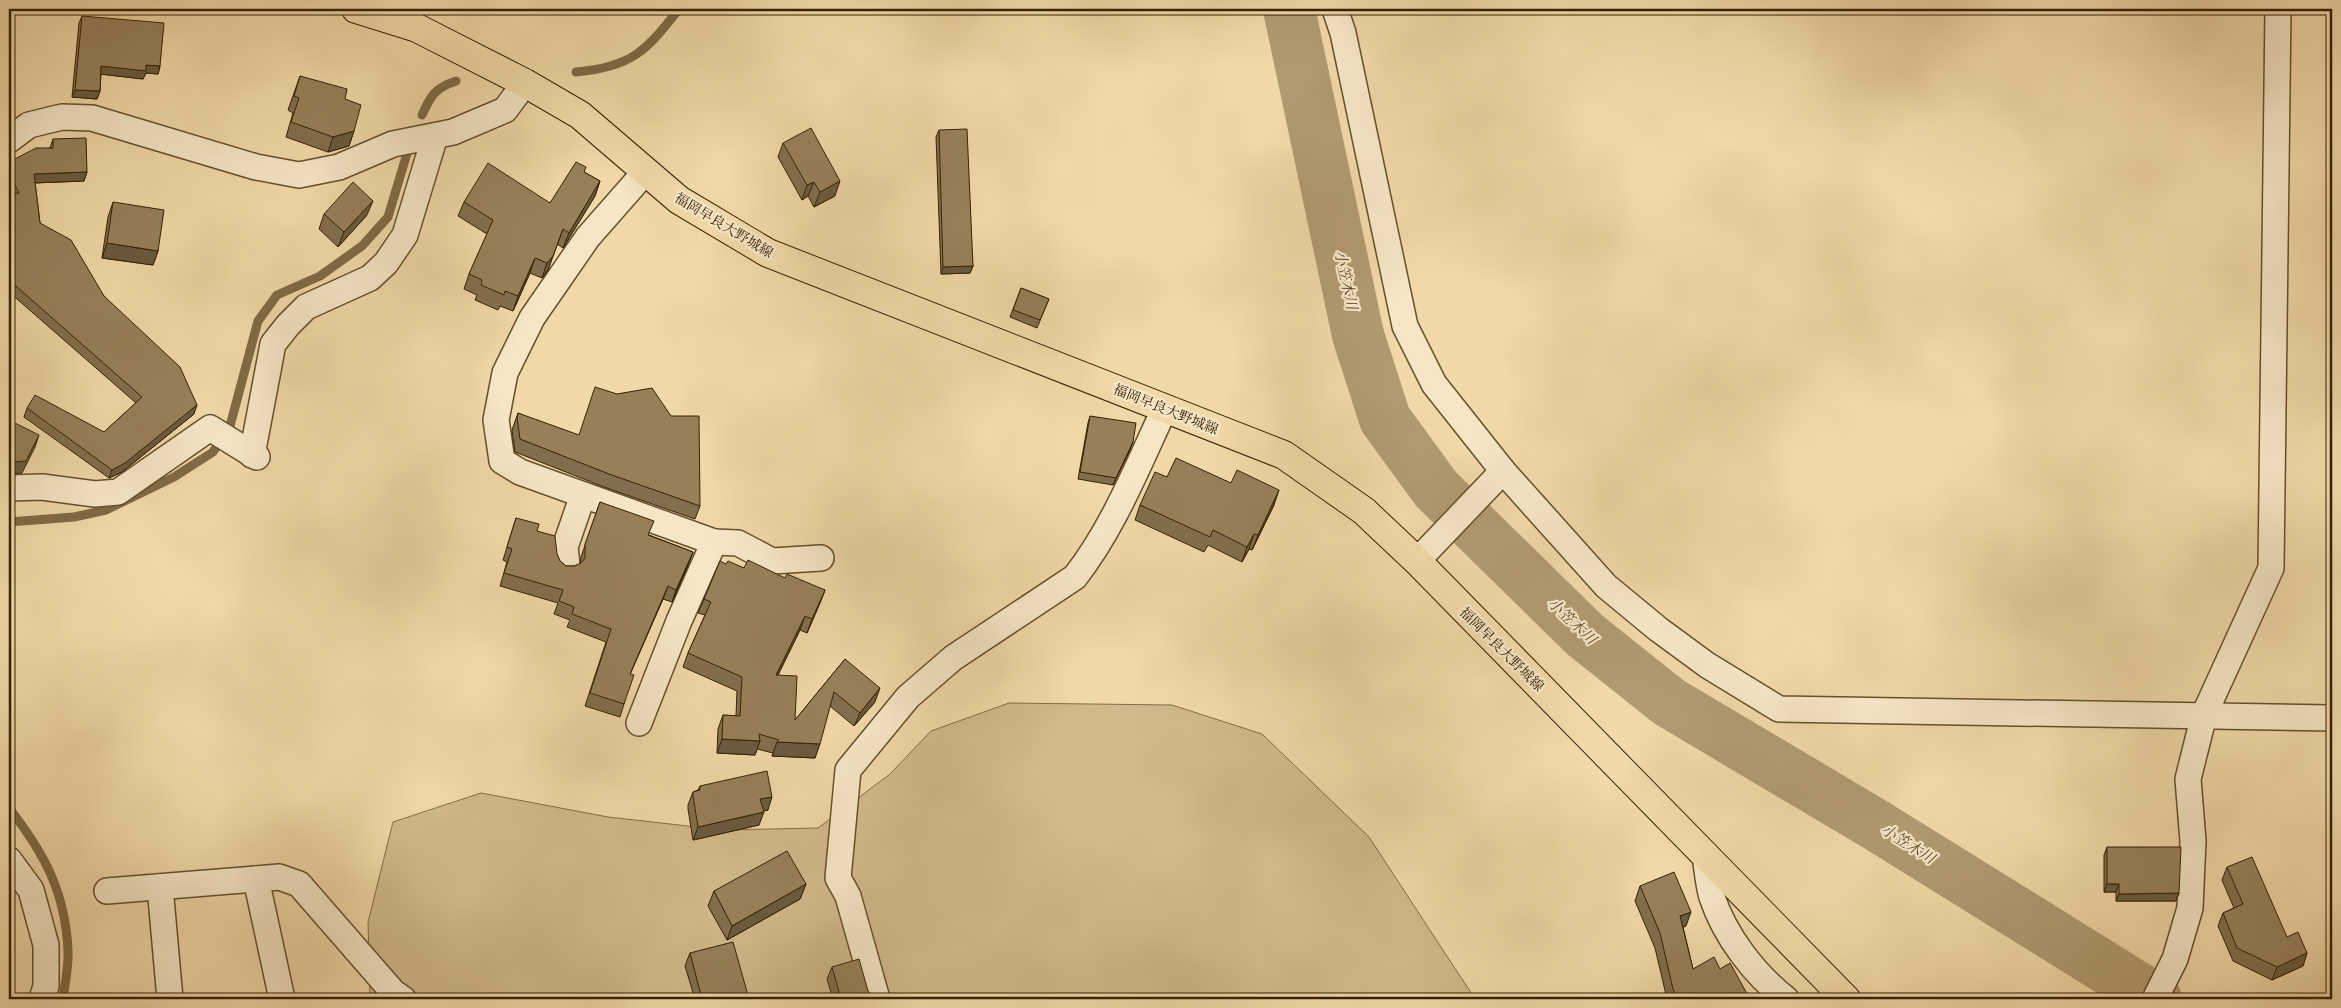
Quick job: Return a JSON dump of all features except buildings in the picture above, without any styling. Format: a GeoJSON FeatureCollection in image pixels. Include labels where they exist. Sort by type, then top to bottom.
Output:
{"type":"FeatureCollection","features":[{"type":"Feature","properties":{"kind":"main road","name":"福岡早良大野城線"},"geometry":{"type":"LineString","coordinates":[[356,9],[417,28],[526,83],[580,115],[679,200],[768,253],[1284,455],[1364,511],[1417,561],[1846,999]]}},
{"type":"Feature","properties":{"kind":"street"},"geometry":{"type":"LineString","coordinates":[[1335,9],[1343,32],[1405,326],[1434,384],[1503,470],[1606,586],[1658,630],[1707,665],[1779,709],[2204,714],[2332,718]]}},
{"type":"Feature","properties":{"kind":"street"},"geometry":{"type":"LineString","coordinates":[[2155,999],[2176,959],[2190,908],[2194,841],[2188,779],[2204,714],[2271,568],[2278,9]]}},
{"type":"Feature","properties":{"kind":"street"},"geometry":{"type":"LineString","coordinates":[[9,140],[30,125],[62,117],[92,118],[256,167],[299,175],[339,167],[393,144],[453,132],[505,110],[526,83]]}},
{"type":"Feature","properties":{"kind":"street"},"geometry":{"type":"LineString","coordinates":[[9,488],[42,487],[95,494],[118,492],[210,428],[250,453],[273,344],[306,307],[370,278],[386,263],[405,234],[435,136]]}},
{"type":"Feature","properties":{"kind":"street"},"geometry":{"type":"LineString","coordinates":[[646,171],[588,237],[532,318],[505,373],[496,420],[502,462],[520,472],[714,542],[738,543],[772,561],[821,558]]}},
{"type":"Feature","properties":{"kind":"street"},"geometry":{"type":"LineString","coordinates":[[877,999],[848,896],[838,878],[848,770],[908,697],[953,658],[1075,577],[1090,558],[1119,504],[1165,408]]}},
{"type":"Feature","properties":{"kind":"street"},"geometry":{"type":"LineString","coordinates":[[1417,561],[1503,470]]}},
{"type":"Feature","properties":{"kind":"street"},"geometry":{"type":"LineString","coordinates":[[567,565],[565,547],[583,495]]}},
{"type":"Feature","properties":{"kind":"street"},"geometry":{"type":"LineString","coordinates":[[639,723],[679,621],[714,542]]}},
{"type":"Feature","properties":{"kind":"street"},"geometry":{"type":"LineString","coordinates":[[1705,855],[1712,896],[1736,946],[1768,985],[1786,999]]}},
{"type":"Feature","properties":{"kind":"street"},"geometry":{"type":"LineString","coordinates":[[9,860],[31,890],[46,945],[46,986],[42,999]]}},
{"type":"Feature","properties":{"kind":"street"},"geometry":{"type":"LineString","coordinates":[[108,892],[279,877],[299,884],[393,992],[402,999]]}},
{"type":"Feature","properties":{"kind":"street"},"geometry":{"type":"LineString","coordinates":[[256,879],[282,999]]}},
{"type":"Feature","properties":{"kind":"street"},"geometry":{"type":"LineString","coordinates":[[160,887],[170,999]]}},
{"type":"Feature","properties":{"kind":"shaded area"},"geometry":{"type":"Polygon","coordinates":[[[1009,703],[1172,705],[1262,734],[1369,837],[1475,999],[370,999],[368,922],[393,822],[481,793],[608,817],[723,830],[818,828],[890,774],[931,731],[1009,703]]]}},
{"type":"Feature","properties":{"kind":"waterway"},"geometry":{"type":"LineString","coordinates":[[576,72],[611,66],[636,54],[657,36],[679,9]]}},
{"type":"Feature","properties":{"kind":"waterway","name":"小笠木川"},"geometry":{"type":"LineString","coordinates":[[1289,9],[1358,335],[1385,419],[1436,489],[1585,635],[1669,702],[1876,825],[2156,999]]}},
{"type":"Feature","properties":{"kind":"waterway"},"geometry":{"type":"LineString","coordinates":[[422,115],[434,93],[443,86],[456,81]]}},
{"type":"Feature","properties":{"kind":"waterway"},"geometry":{"type":"LineString","coordinates":[[9,522],[74,517],[106,510],[174,477],[213,452],[230,426],[258,321],[277,295],[320,276],[362,246],[388,217],[408,150]]}},
{"type":"Feature","properties":{"kind":"waterway"},"geometry":{"type":"LineString","coordinates":[[9,808],[33,841],[57,891],[66,929],[68,956],[63,999]]}}]}
